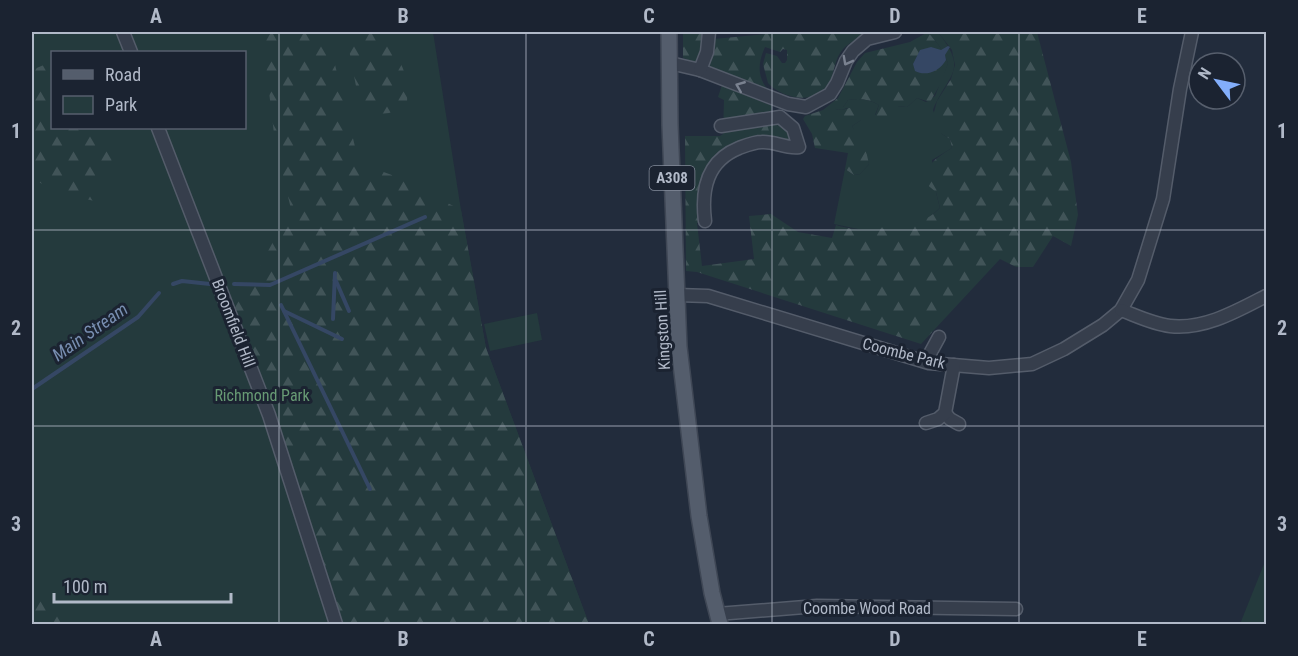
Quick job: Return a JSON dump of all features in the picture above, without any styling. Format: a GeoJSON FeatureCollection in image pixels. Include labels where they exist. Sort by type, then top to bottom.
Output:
{"type":"FeatureCollection","features":[{"type":"Feature","properties":{"kind":"main road","name":"Kingston Hill"},"geometry":{"type":"LineString","coordinates":[[669,32],[670,125],[679,347],[704,551],[718,620]]}},
{"type":"Feature","properties":{"kind":"street"},"geometry":{"type":"LineString","coordinates":[[123,32],[130,51]]}},
{"type":"Feature","properties":{"kind":"street"},"geometry":{"type":"LineString","coordinates":[[700,70],[707,52],[710,32]]}},
{"type":"Feature","properties":{"kind":"street"},"geometry":{"type":"LineString","coordinates":[[670,63],[700,70],[780,102],[806,107],[830,94],[846,61],[853,51],[867,39],[895,32]]}},
{"type":"Feature","properties":{"kind":"street","name":"Coombe Park"},"geometry":{"type":"LineString","coordinates":[[677,296],[708,296],[926,362],[989,368],[1032,364],[1074,343],[1103,325],[1121,310],[1138,280],[1162,199],[1192,32]]}},
{"type":"Feature","properties":{"kind":"street"},"geometry":{"type":"LineString","coordinates":[[777,116],[780,102]]}},
{"type":"Feature","properties":{"kind":"street"},"geometry":{"type":"LineString","coordinates":[[705,221],[703,204],[705,186],[712,169],[721,158],[750,144],[764,142],[790,148],[799,147],[793,128],[777,116],[721,126]]}},
{"type":"Feature","properties":{"kind":"street","name":"Broomfield Hill"},"geometry":{"type":"LineString","coordinates":[[158,129],[269,415],[336,624]]}},
{"type":"Feature","properties":{"kind":"street"},"geometry":{"type":"LineString","coordinates":[[1121,310],[1148,321],[1171,326],[1198,324],[1207,323],[1266,296]]}},
{"type":"Feature","properties":{"kind":"street"},"geometry":{"type":"LineString","coordinates":[[926,362],[939,337]]}},
{"type":"Feature","properties":{"kind":"street"},"geometry":{"type":"LineString","coordinates":[[926,423],[938,419],[945,413],[954,365]]}},
{"type":"Feature","properties":{"kind":"street"},"geometry":{"type":"LineString","coordinates":[[945,413],[959,424]]}},
{"type":"Feature","properties":{"kind":"street","name":"Coombe Wood Road"},"geometry":{"type":"LineString","coordinates":[[718,620],[817,606],[1016,609]]}},
{"type":"Feature","properties":{"kind":"green space","name":"Richmond Park"},"geometry":{"type":"Polygon","coordinates":[[[32,32],[433,32],[461,210],[486,348],[589,624],[32,624],[32,32]]]}},
{"type":"Feature","properties":{"kind":"green space"},"geometry":{"type":"Polygon","coordinates":[[[271,32],[327,32],[359,163],[400,178],[461,210],[486,348],[589,624],[336,624],[223,296],[255,275],[291,209],[275,142],[263,41],[271,32]]]}},
{"type":"Feature","properties":{"kind":"green space"},"geometry":{"type":"Polygon","coordinates":[[[343,32],[378,32],[401,64],[406,81],[407,102],[395,111],[385,114],[360,107],[347,39],[343,32]]]}},
{"type":"Feature","properties":{"kind":"green space"},"geometry":{"type":"Polygon","coordinates":[[[683,32],[707,32],[697,63],[683,58],[683,32]]]}},
{"type":"Feature","properties":{"kind":"green space"},"geometry":{"type":"Polygon","coordinates":[[[786,32],[876,32],[854,41],[843,49],[829,83],[816,95],[808,97],[790,96],[774,89],[768,83],[763,64],[766,53],[777,56],[782,63],[785,63],[787,50],[783,49],[780,52],[765,47],[762,54],[761,77],[771,93],[705,68],[714,39],[786,32]]]}},
{"type":"Feature","properties":{"kind":"green space"},"geometry":{"type":"Polygon","coordinates":[[[928,32],[938,32],[953,56],[954,64],[950,79],[933,110],[942,134],[950,139],[952,148],[932,160],[940,208],[926,220],[906,226],[867,231],[834,224],[845,169],[854,175],[860,174],[869,164],[852,126],[861,120],[847,108],[835,109],[839,106],[843,107],[848,100],[871,101],[879,105],[875,115],[897,106],[907,107],[917,98],[926,102],[935,96],[948,63],[940,47],[928,32]]]}},
{"type":"Feature","properties":{"kind":"green space"},"geometry":{"type":"Polygon","coordinates":[[[928,32],[940,47],[948,63],[941,83],[930,102],[917,98],[907,107],[898,106],[894,120],[884,123],[875,117],[879,105],[868,100],[848,100],[843,107],[835,109],[842,110],[857,106],[865,114],[852,126],[866,151],[869,164],[860,174],[854,175],[845,169],[848,153],[815,148],[812,134],[803,119],[805,116],[823,110],[838,98],[857,62],[865,53],[910,42],[928,32]]]}},
{"type":"Feature","properties":{"kind":"green space"},"geometry":{"type":"Polygon","coordinates":[[[938,32],[1037,32],[1071,162],[1078,215],[1071,246],[1053,236],[1033,267],[1016,267],[1000,259],[921,344],[697,272],[686,271],[685,136],[720,136],[723,134],[724,100],[718,97],[722,85],[772,106],[771,113],[764,115],[769,131],[763,140],[716,159],[702,222],[697,223],[702,266],[754,259],[749,216],[771,214],[798,232],[832,238],[836,225],[873,229],[903,225],[925,219],[940,208],[936,192],[925,183],[928,170],[933,162],[952,148],[950,139],[942,134],[932,120],[937,101],[951,79],[955,65],[952,50],[938,32]]]}},
{"type":"Feature","properties":{"kind":"green space"},"geometry":{"type":"Polygon","coordinates":[[[46,64],[51,68],[51,129],[99,129],[114,158],[104,169],[94,201],[62,193],[32,181],[32,70],[46,64]]]}},
{"type":"Feature","properties":{"kind":"green space"},"geometry":{"type":"Polygon","coordinates":[[[775,122],[785,129],[791,139],[788,142],[763,140],[767,124],[775,122]]]}},
{"type":"Feature","properties":{"kind":"green space"},"geometry":{"type":"Polygon","coordinates":[[[537,313],[542,340],[490,351],[484,324],[537,313]]]}},
{"type":"Feature","properties":{"kind":"green space"},"geometry":{"type":"Polygon","coordinates":[[[1266,559],[1266,624],[1240,624],[1266,559]]]}},
{"type":"Feature","properties":{"kind":"green space"},"geometry":{"type":"Polygon","coordinates":[[[32,590],[52,608],[79,624],[32,624],[32,590]]]}},
{"type":"Feature","properties":{"kind":"water"},"geometry":{"type":"Polygon","coordinates":[[[931,47],[941,50],[950,47],[945,55],[946,60],[940,67],[928,73],[915,71],[913,64],[920,50],[931,47]]]}},
{"type":"Feature","properties":{"kind":"waterway"},"geometry":{"type":"LineString","coordinates":[[234,284],[270,285],[425,217]]}},
{"type":"Feature","properties":{"kind":"waterway"},"geometry":{"type":"LineString","coordinates":[[333,319],[335,273]]}},
{"type":"Feature","properties":{"kind":"waterway"},"geometry":{"type":"LineString","coordinates":[[173,284],[182,281],[210,284]]}},
{"type":"Feature","properties":{"kind":"waterway"},"geometry":{"type":"LineString","coordinates":[[336,281],[349,311]]}},
{"type":"Feature","properties":{"kind":"waterway","name":"Main Stream"},"geometry":{"type":"LineString","coordinates":[[32,389],[138,317],[159,293]]}},
{"type":"Feature","properties":{"kind":"waterway"},"geometry":{"type":"LineString","coordinates":[[281,305],[370,489]]}},
{"type":"Feature","properties":{"kind":"waterway"},"geometry":{"type":"LineString","coordinates":[[284,311],[342,339]]}}]}
